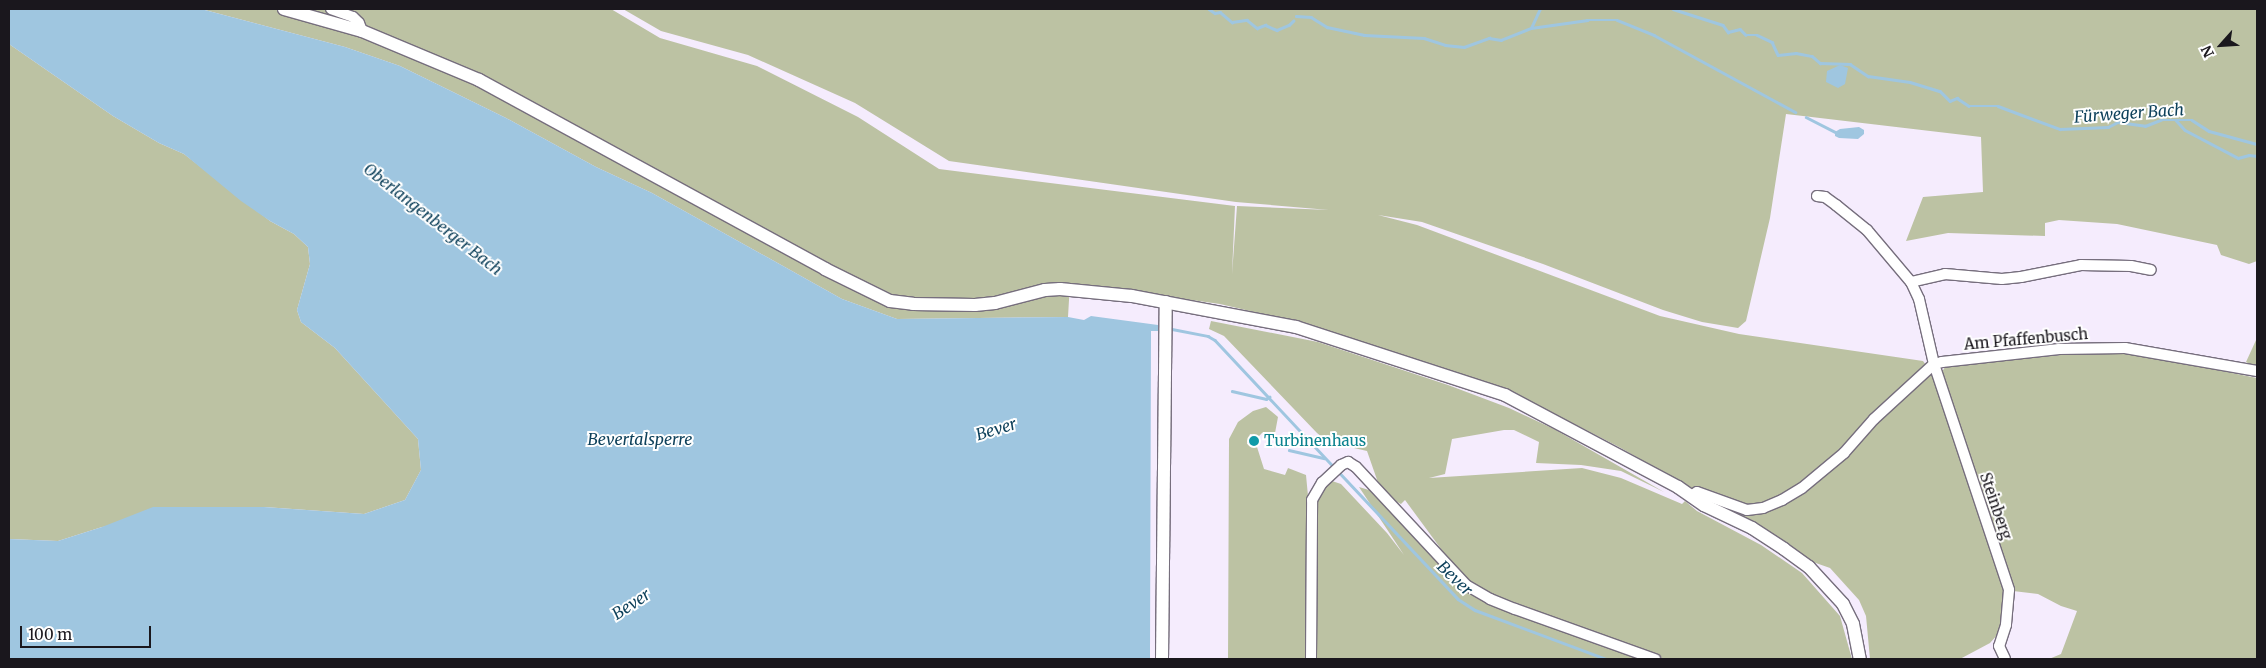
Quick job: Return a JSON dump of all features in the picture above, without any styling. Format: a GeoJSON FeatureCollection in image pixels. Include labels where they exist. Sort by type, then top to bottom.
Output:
{"type":"FeatureCollection","features":[{"type":"Feature","properties":{"kind":"street"},"geometry":{"type":"LineString","coordinates":[[284,9],[362,31],[479,80],[824,269],[890,301],[913,304],[975,305],[995,303],[1045,290],[1060,289],[1166,302],[1312,331],[1505,395],[1603,446],[1704,505],[1768,538],[1809,567],[1843,604],[1852,624],[1860,659]]}},
{"type":"Feature","properties":{"kind":"street"},"geometry":{"type":"LineString","coordinates":[[332,9],[353,17],[359,23],[362,31]]}},
{"type":"Feature","properties":{"kind":"street","name":"Steinberg"},"geometry":{"type":"LineString","coordinates":[[1817,196],[1825,197],[1836,204],[1861,225],[1911,282],[1919,299],[1934,364],[2009,590],[2006,625],[2000,646],[2004,659]]}},
{"type":"Feature","properties":{"kind":"street"},"geometry":{"type":"LineString","coordinates":[[1911,282],[1945,274],[2002,279],[2081,265],[2131,266],[2151,270]]}},
{"type":"Feature","properties":{"kind":"street"},"geometry":{"type":"LineString","coordinates":[[1162,659],[1164,328],[1166,302]]}},
{"type":"Feature","properties":{"kind":"street","name":"Am Pfaffenbusch"},"geometry":{"type":"LineString","coordinates":[[1934,364],[2058,348],[2125,348],[2257,371]]}},
{"type":"Feature","properties":{"kind":"street"},"geometry":{"type":"LineString","coordinates":[[1691,496],[1697,492],[1747,510],[1762,508],[1782,500],[1802,488],[1844,453],[1874,419],[1934,364]]}},
{"type":"Feature","properties":{"kind":"street"},"geometry":{"type":"LineString","coordinates":[[1311,659],[1312,500],[1318,488],[1331,474],[1341,465],[1348,462],[1356,466],[1466,585],[1490,599],[1515,609],[1655,659]]}},
{"type":"Feature","properties":{"kind":"green space"},"geometry":{"type":"Polygon","coordinates":[[[201,9],[611,9],[660,38],[757,66],[858,117],[939,169],[1235,206],[1232,274],[1237,206],[1329,210],[1236,202],[949,161],[855,103],[748,55],[661,31],[623,9],[2257,9],[2257,261],[2249,264],[2221,255],[2217,245],[2117,224],[2059,220],[2045,223],[2045,236],[1948,233],[1906,241],[1923,197],[1983,192],[1981,137],[1786,114],[1770,218],[1746,321],[1738,328],[1702,322],[1663,310],[1543,264],[1422,222],[1378,215],[1417,225],[1660,316],[1739,334],[1923,361],[1926,365],[1801,486],[1775,502],[1747,507],[1689,487],[1619,447],[1506,389],[1310,325],[1220,304],[1070,283],[1068,317],[897,319],[842,299],[652,193],[596,167],[506,118],[400,66],[345,47],[201,9]]]}},
{"type":"Feature","properties":{"kind":"green space"},"geometry":{"type":"Polygon","coordinates":[[[9,44],[113,116],[159,143],[184,154],[270,221],[294,234],[308,247],[310,264],[297,310],[301,322],[335,348],[418,439],[421,470],[405,500],[364,514],[264,507],[102,527],[58,541],[9,539],[9,44]]]}},
{"type":"Feature","properties":{"kind":"green space"},"geometry":{"type":"Polygon","coordinates":[[[1211,321],[1318,342],[1448,385],[1509,408],[1554,429],[1664,492],[1621,471],[1581,465],[1536,463],[1539,442],[1514,430],[1452,439],[1445,474],[1429,478],[1582,468],[1621,478],[1682,504],[1685,501],[1697,511],[1761,545],[1802,573],[1840,616],[1852,659],[1665,659],[1492,594],[1470,582],[1458,572],[1405,500],[1401,504],[1384,495],[1466,585],[1655,659],[1313,659],[1314,505],[1329,480],[1341,484],[1387,533],[1404,555],[1359,487],[1382,494],[1367,451],[1328,442],[1317,433],[1224,336],[1209,329],[1211,321]]]}},
{"type":"Feature","properties":{"kind":"green space"},"geometry":{"type":"Polygon","coordinates":[[[2257,338],[2257,368],[2246,362],[2257,338]]]}},
{"type":"Feature","properties":{"kind":"green space"},"geometry":{"type":"Polygon","coordinates":[[[2089,352],[2133,353],[2257,378],[2257,659],[2049,659],[2061,654],[2077,611],[2061,606],[2038,594],[2013,591],[1942,372],[1945,367],[2089,352]]]}},
{"type":"Feature","properties":{"kind":"green space"},"geometry":{"type":"Polygon","coordinates":[[[1931,374],[1935,379],[1999,576],[2005,577],[2006,625],[1990,643],[1960,659],[1870,659],[1866,616],[1859,600],[1830,568],[1813,562],[1773,534],[1709,502],[1761,513],[1776,508],[1801,494],[1931,374]]]}},
{"type":"Feature","properties":{"kind":"green space"},"geometry":{"type":"Polygon","coordinates":[[[1266,407],[1278,417],[1275,433],[1262,433],[1259,436],[1250,434],[1247,444],[1257,447],[1264,469],[1285,475],[1288,468],[1306,475],[1308,496],[1306,659],[1228,659],[1229,439],[1238,422],[1253,411],[1266,407]]]}},
{"type":"Feature","properties":{"kind":"water","name":"Bevertalsperre"},"geometry":{"type":"Polygon","coordinates":[[[9,9],[201,9],[345,47],[400,66],[506,118],[596,167],[652,193],[842,299],[897,319],[1068,317],[1084,320],[1091,316],[1158,325],[1158,331],[1151,331],[1150,659],[9,659],[9,539],[58,541],[102,527],[153,507],[264,507],[364,514],[405,500],[421,470],[418,439],[335,348],[301,322],[297,310],[310,264],[308,247],[294,234],[270,221],[241,201],[184,154],[159,143],[113,116],[9,44],[9,9]]]}},
{"type":"Feature","properties":{"kind":"water"},"geometry":{"type":"Polygon","coordinates":[[[1840,65],[1848,68],[1845,84],[1838,88],[1826,82],[1827,71],[1840,65]]]}},
{"type":"Feature","properties":{"kind":"water"},"geometry":{"type":"Polygon","coordinates":[[[1859,127],[1864,130],[1864,134],[1858,139],[1835,136],[1835,132],[1840,129],[1859,127]]]}},
{"type":"Feature","properties":{"kind":"waterway","name":"Fürweger Bach"},"geometry":{"type":"LineString","coordinates":[[1209,9],[1215,13],[1220,12],[1232,22],[1247,20],[1257,28],[1265,25],[1277,30],[1289,25],[1293,21]]}},
{"type":"Feature","properties":{"kind":"waterway","name":"Fürweger Bach"},"geometry":{"type":"LineString","coordinates":[[1296,16],[1311,17],[1327,27],[1364,35],[1424,38],[1445,45],[1464,47],[1489,38],[1501,40],[1531,28],[1540,9]]}},
{"type":"Feature","properties":{"kind":"waterway","name":"Fürweger Bach"},"geometry":{"type":"LineString","coordinates":[[1673,9],[1723,25],[1728,32],[1740,29],[1746,35],[1757,35],[1772,42],[1778,55],[1796,53],[1812,56],[1820,63],[1850,64],[1868,76],[1910,82],[1940,91],[1950,101],[1957,98],[1969,106],[1998,106],[2060,129],[2108,127],[2118,122],[2145,126],[2161,120],[2192,120],[2209,131],[2257,144]]}},
{"type":"Feature","properties":{"kind":"waterway"},"geometry":{"type":"LineString","coordinates":[[1531,28],[1587,20],[1617,20],[1654,35],[1795,112]]}},
{"type":"Feature","properties":{"kind":"waterway"},"geometry":{"type":"LineString","coordinates":[[1806,117],[1838,133]]}},
{"type":"Feature","properties":{"kind":"waterway"},"geometry":{"type":"LineString","coordinates":[[2176,120],[2185,130],[2238,158],[2249,155],[2257,156]]}},
{"type":"Feature","properties":{"kind":"waterway","name":"Bever"},"geometry":{"type":"LineString","coordinates":[[1172,329],[1208,336],[1215,340],[1334,467]]}},
{"type":"Feature","properties":{"kind":"waterway"},"geometry":{"type":"LineString","coordinates":[[1232,391],[1266,399],[1269,397]]}},
{"type":"Feature","properties":{"kind":"waterway","name":"Bever"},"geometry":{"type":"LineString","coordinates":[[1289,450],[1324,458]]}},
{"type":"Feature","properties":{"kind":"waterway","name":"Bever"},"geometry":{"type":"LineString","coordinates":[[1338,471],[1458,599],[1475,610],[1606,659]]}},
{"type":"Feature","properties":{"kind":"place","name":"Turbinenhaus"},"geometry":{"type":"Point","coordinates":[1254,441]}},
{"type":"Feature","properties":{"kind":"water label","name":"Oberlangenberger Bach"},"geometry":{"type":"Point","coordinates":[433,219]}}]}
